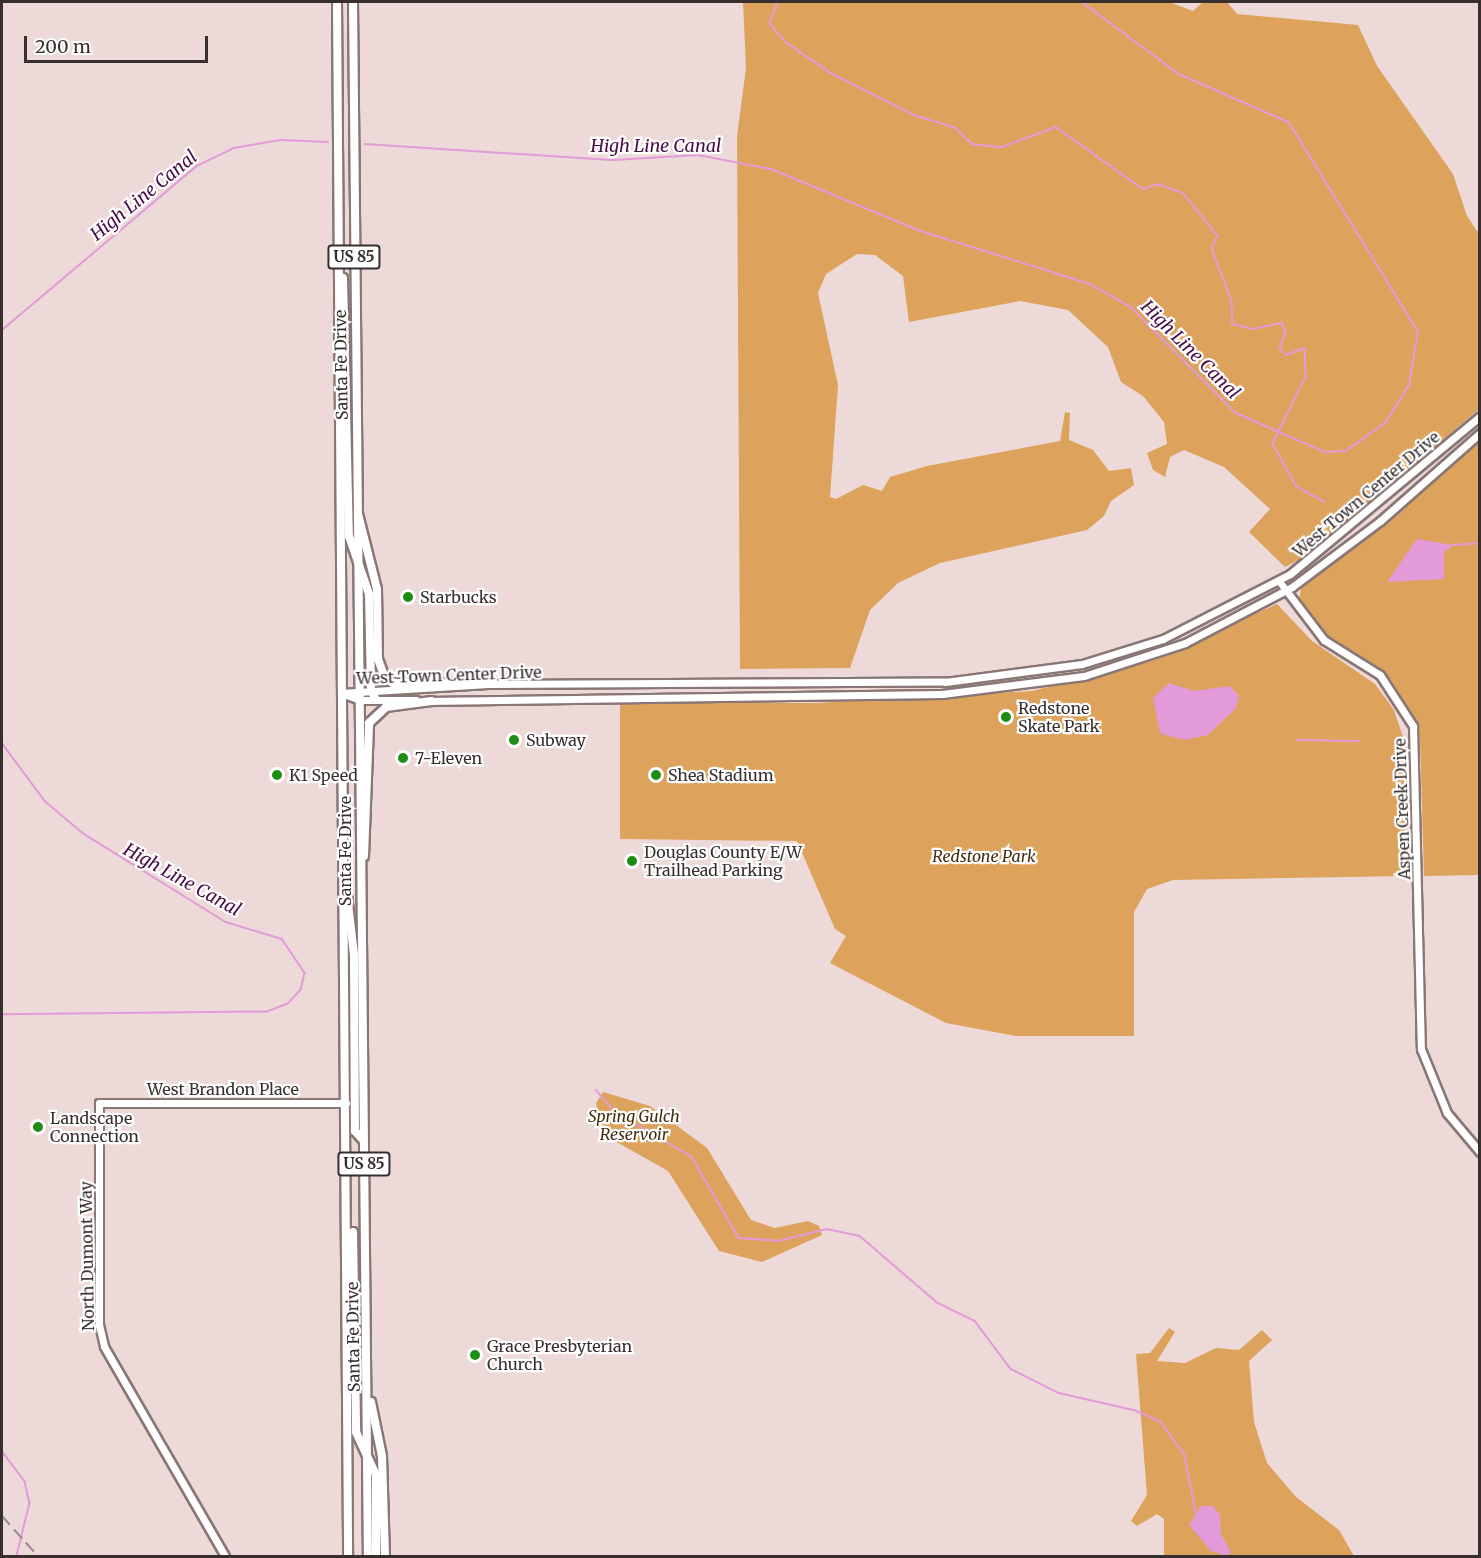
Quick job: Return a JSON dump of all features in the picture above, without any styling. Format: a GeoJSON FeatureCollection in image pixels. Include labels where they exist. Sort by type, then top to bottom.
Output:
{"type":"FeatureCollection","features":[{"type":"Feature","properties":{"kind":"highway","name":"Santa Fe Drive"},"geometry":{"type":"LineString","coordinates":[[337,2],[342,864],[348,1211],[348,1557]]}},
{"type":"Feature","properties":{"kind":"highway","name":"Santa Fe Drive"},"geometry":{"type":"LineString","coordinates":[[352,2],[363,1140],[369,1399],[368,1557]]}},
{"type":"Feature","properties":{"kind":"highway"},"geometry":{"type":"LineString","coordinates":[[337,248],[346,336],[349,537],[369,594],[371,690],[376,700]]}},
{"type":"Feature","properties":{"kind":"highway"},"geometry":{"type":"LineString","coordinates":[[357,512],[376,589],[378,659],[385,678],[393,682],[488,684]]}},
{"type":"Feature","properties":{"kind":"highway"},"geometry":{"type":"LineString","coordinates":[[360,868],[368,840],[369,723],[386,707],[420,706],[432,701]]}},
{"type":"Feature","properties":{"kind":"highway"},"geometry":{"type":"LineString","coordinates":[[342,864],[354,955],[355,1131],[363,1140]]}},
{"type":"Feature","properties":{"kind":"highway"},"geometry":{"type":"LineString","coordinates":[[348,1211],[356,1246],[356,1432],[376,1475],[376,1557]]}},
{"type":"Feature","properties":{"kind":"highway"},"geometry":{"type":"LineString","coordinates":[[369,1399],[382,1456],[384,1557]]}},
{"type":"Feature","properties":{"kind":"street","name":"West Town Center Drive"},"geometry":{"type":"LineString","coordinates":[[360,695],[371,690],[488,684],[945,682],[1019,675],[1082,664],[1163,639],[1279,581],[1348,531],[1479,416]]}},
{"type":"Feature","properties":{"kind":"street","name":"West Town Center Drive"},"geometry":{"type":"LineString","coordinates":[[341,693],[376,700],[432,701],[942,694],[1033,686],[1124,665],[1185,644],[1285,591],[1380,521],[1479,433]]}},
{"type":"Feature","properties":{"kind":"street","name":"Aspen Creek Drive"},"geometry":{"type":"LineString","coordinates":[[1279,581],[1305,621],[1380,675],[1406,710],[1415,750],[1421,1049],[1447,1113],[1479,1152]]}},
{"type":"Feature","properties":{"kind":"street","name":"West Brandon Place"},"geometry":{"type":"LineString","coordinates":[[99,1102],[346,1103]]}},
{"type":"Feature","properties":{"kind":"street","name":"North Dumont Way"},"geometry":{"type":"LineString","coordinates":[[99,1102],[99,1325],[104,1346],[225,1557]]}},
{"type":"Feature","properties":{"kind":"green space"},"geometry":{"type":"Polygon","coordinates":[[[743,2],[1169,2],[1193,11],[1203,2],[1227,2],[1237,14],[1358,25],[1377,66],[1453,174],[1467,216],[1479,234],[1479,409],[1308,555],[1285,567],[1249,532],[1270,509],[1224,467],[1184,450],[1170,457],[1165,477],[1153,470],[1147,453],[1167,444],[1164,422],[1143,396],[1121,382],[1108,347],[1068,310],[1020,301],[909,322],[903,276],[875,255],[857,254],[826,274],[818,293],[838,385],[830,497],[836,499],[863,485],[882,491],[890,477],[927,466],[1060,441],[1065,412],[1070,413],[1069,440],[1093,450],[1109,471],[1131,468],[1134,485],[1111,501],[1104,516],[1087,530],[940,563],[898,583],[870,610],[850,668],[740,669],[737,136],[746,68],[743,2]]]}},
{"type":"Feature","properties":{"kind":"green space"},"geometry":{"type":"Polygon","coordinates":[[[1479,443],[1479,875],[1424,876],[1420,738],[1414,717],[1391,680],[1322,632],[1299,599],[1301,589],[1479,443]]]}},
{"type":"Feature","properties":{"kind":"green space","name":"Redstone Park"},"geometry":{"type":"Polygon","coordinates":[[[1277,604],[1312,641],[1375,684],[1394,710],[1407,749],[1409,876],[1173,880],[1147,889],[1134,912],[1134,1036],[1016,1036],[946,1023],[830,963],[846,936],[835,929],[797,841],[620,839],[620,703],[818,703],[1032,691],[1149,662],[1277,604]]]}},
{"type":"Feature","properties":{"kind":"green space","name":"Spring Gulch Reservoir"},"geometry":{"type":"Polygon","coordinates":[[[603,1092],[650,1106],[707,1148],[751,1220],[775,1228],[808,1221],[819,1226],[822,1235],[762,1262],[719,1251],[668,1171],[606,1136],[596,1103],[603,1092]]]}},
{"type":"Feature","properties":{"kind":"green space"},"geometry":{"type":"Polygon","coordinates":[[[1169,1328],[1175,1332],[1157,1361],[1185,1363],[1216,1348],[1239,1350],[1262,1330],[1272,1340],[1249,1361],[1254,1422],[1267,1463],[1296,1497],[1339,1530],[1354,1556],[1164,1556],[1164,1519],[1157,1514],[1137,1526],[1131,1521],[1147,1495],[1136,1354],[1150,1353],[1169,1328]]]}},
{"type":"Feature","properties":{"kind":"shaded area"},"geometry":{"type":"Polygon","coordinates":[[[1417,539],[1453,545],[1444,552],[1444,579],[1387,582],[1417,539]]]}},
{"type":"Feature","properties":{"kind":"shaded area"},"geometry":{"type":"Polygon","coordinates":[[[1169,683],[1194,691],[1230,686],[1239,696],[1236,708],[1208,735],[1185,740],[1165,735],[1160,733],[1153,698],[1169,683]]]}},
{"type":"Feature","properties":{"kind":"shaded area"},"geometry":{"type":"Polygon","coordinates":[[[1201,1506],[1213,1506],[1220,1515],[1221,1534],[1231,1552],[1228,1556],[1211,1551],[1189,1525],[1201,1506]]]}},
{"type":"Feature","properties":{"kind":"waterway"},"geometry":{"type":"LineString","coordinates":[[778,2],[770,24],[787,43],[831,73],[914,115],[956,128],[972,144],[1002,147],[1056,127],[1143,189],[1158,184],[1183,193],[1218,236],[1212,249],[1232,301],[1233,324],[1253,329],[1282,323],[1286,333],[1280,348],[1286,355],[1305,348],[1306,376],[1273,444],[1297,487],[1325,502]]}},
{"type":"Feature","properties":{"kind":"waterway","name":"High Line Canal"},"geometry":{"type":"LineString","coordinates":[[365,144],[614,160],[698,155],[771,169],[918,230],[1090,284],[1131,307],[1236,413],[1325,452],[1346,451],[1386,422],[1409,385],[1418,332],[1289,123],[1178,74],[1081,2]]}},
{"type":"Feature","properties":{"kind":"waterway","name":"High Line Canal"},"geometry":{"type":"LineString","coordinates":[[2,330],[197,166],[234,148],[281,140],[328,142]]}},
{"type":"Feature","properties":{"kind":"waterway"},"geometry":{"type":"LineString","coordinates":[[1453,545],[1480,543]]}},
{"type":"Feature","properties":{"kind":"waterway"},"geometry":{"type":"LineString","coordinates":[[1296,740],[1360,741]]}},
{"type":"Feature","properties":{"kind":"waterway","name":"High Line Canal"},"geometry":{"type":"LineString","coordinates":[[2,743],[45,801],[84,834],[226,922],[282,939],[305,973],[301,990],[288,1004],[267,1012],[2,1015]]}},
{"type":"Feature","properties":{"kind":"waterway"},"geometry":{"type":"LineString","coordinates":[[596,1090],[617,1113],[692,1157],[739,1238],[778,1241],[827,1229],[860,1236],[938,1303],[975,1321],[1011,1369],[1059,1393],[1134,1410],[1160,1421],[1185,1455],[1196,1513]]}},
{"type":"Feature","properties":{"kind":"waterway","name":"High Line Canal"},"geometry":{"type":"LineString","coordinates":[[2,1451],[25,1482],[30,1503],[17,1556]]}},
{"type":"Feature","properties":{"kind":"railway"},"geometry":{"type":"LineString","coordinates":[[2,1516],[38,1556]]}},
{"type":"Feature","properties":{"kind":"place","name":"Starbucks"},"geometry":{"type":"Point","coordinates":[408,597]}},
{"type":"Feature","properties":{"kind":"place","name":"Redstone Skate Park"},"geometry":{"type":"Point","coordinates":[1006,717]}},
{"type":"Feature","properties":{"kind":"place","name":"Subway"},"geometry":{"type":"Point","coordinates":[514,740]}},
{"type":"Feature","properties":{"kind":"place","name":"7-Eleven"},"geometry":{"type":"Point","coordinates":[403,758]}},
{"type":"Feature","properties":{"kind":"place","name":"K1 Speed"},"geometry":{"type":"Point","coordinates":[277,775]}},
{"type":"Feature","properties":{"kind":"place","name":"Shea Stadium"},"geometry":{"type":"Point","coordinates":[656,775]}},
{"type":"Feature","properties":{"kind":"place","name":"Douglas County E/W Trailhead Parking"},"geometry":{"type":"Point","coordinates":[632,861]}},
{"type":"Feature","properties":{"kind":"place","name":"Landscape Connection"},"geometry":{"type":"Point","coordinates":[38,1127]}},
{"type":"Feature","properties":{"kind":"place","name":"Grace Presbyterian Church"},"geometry":{"type":"Point","coordinates":[475,1355]}}]}
